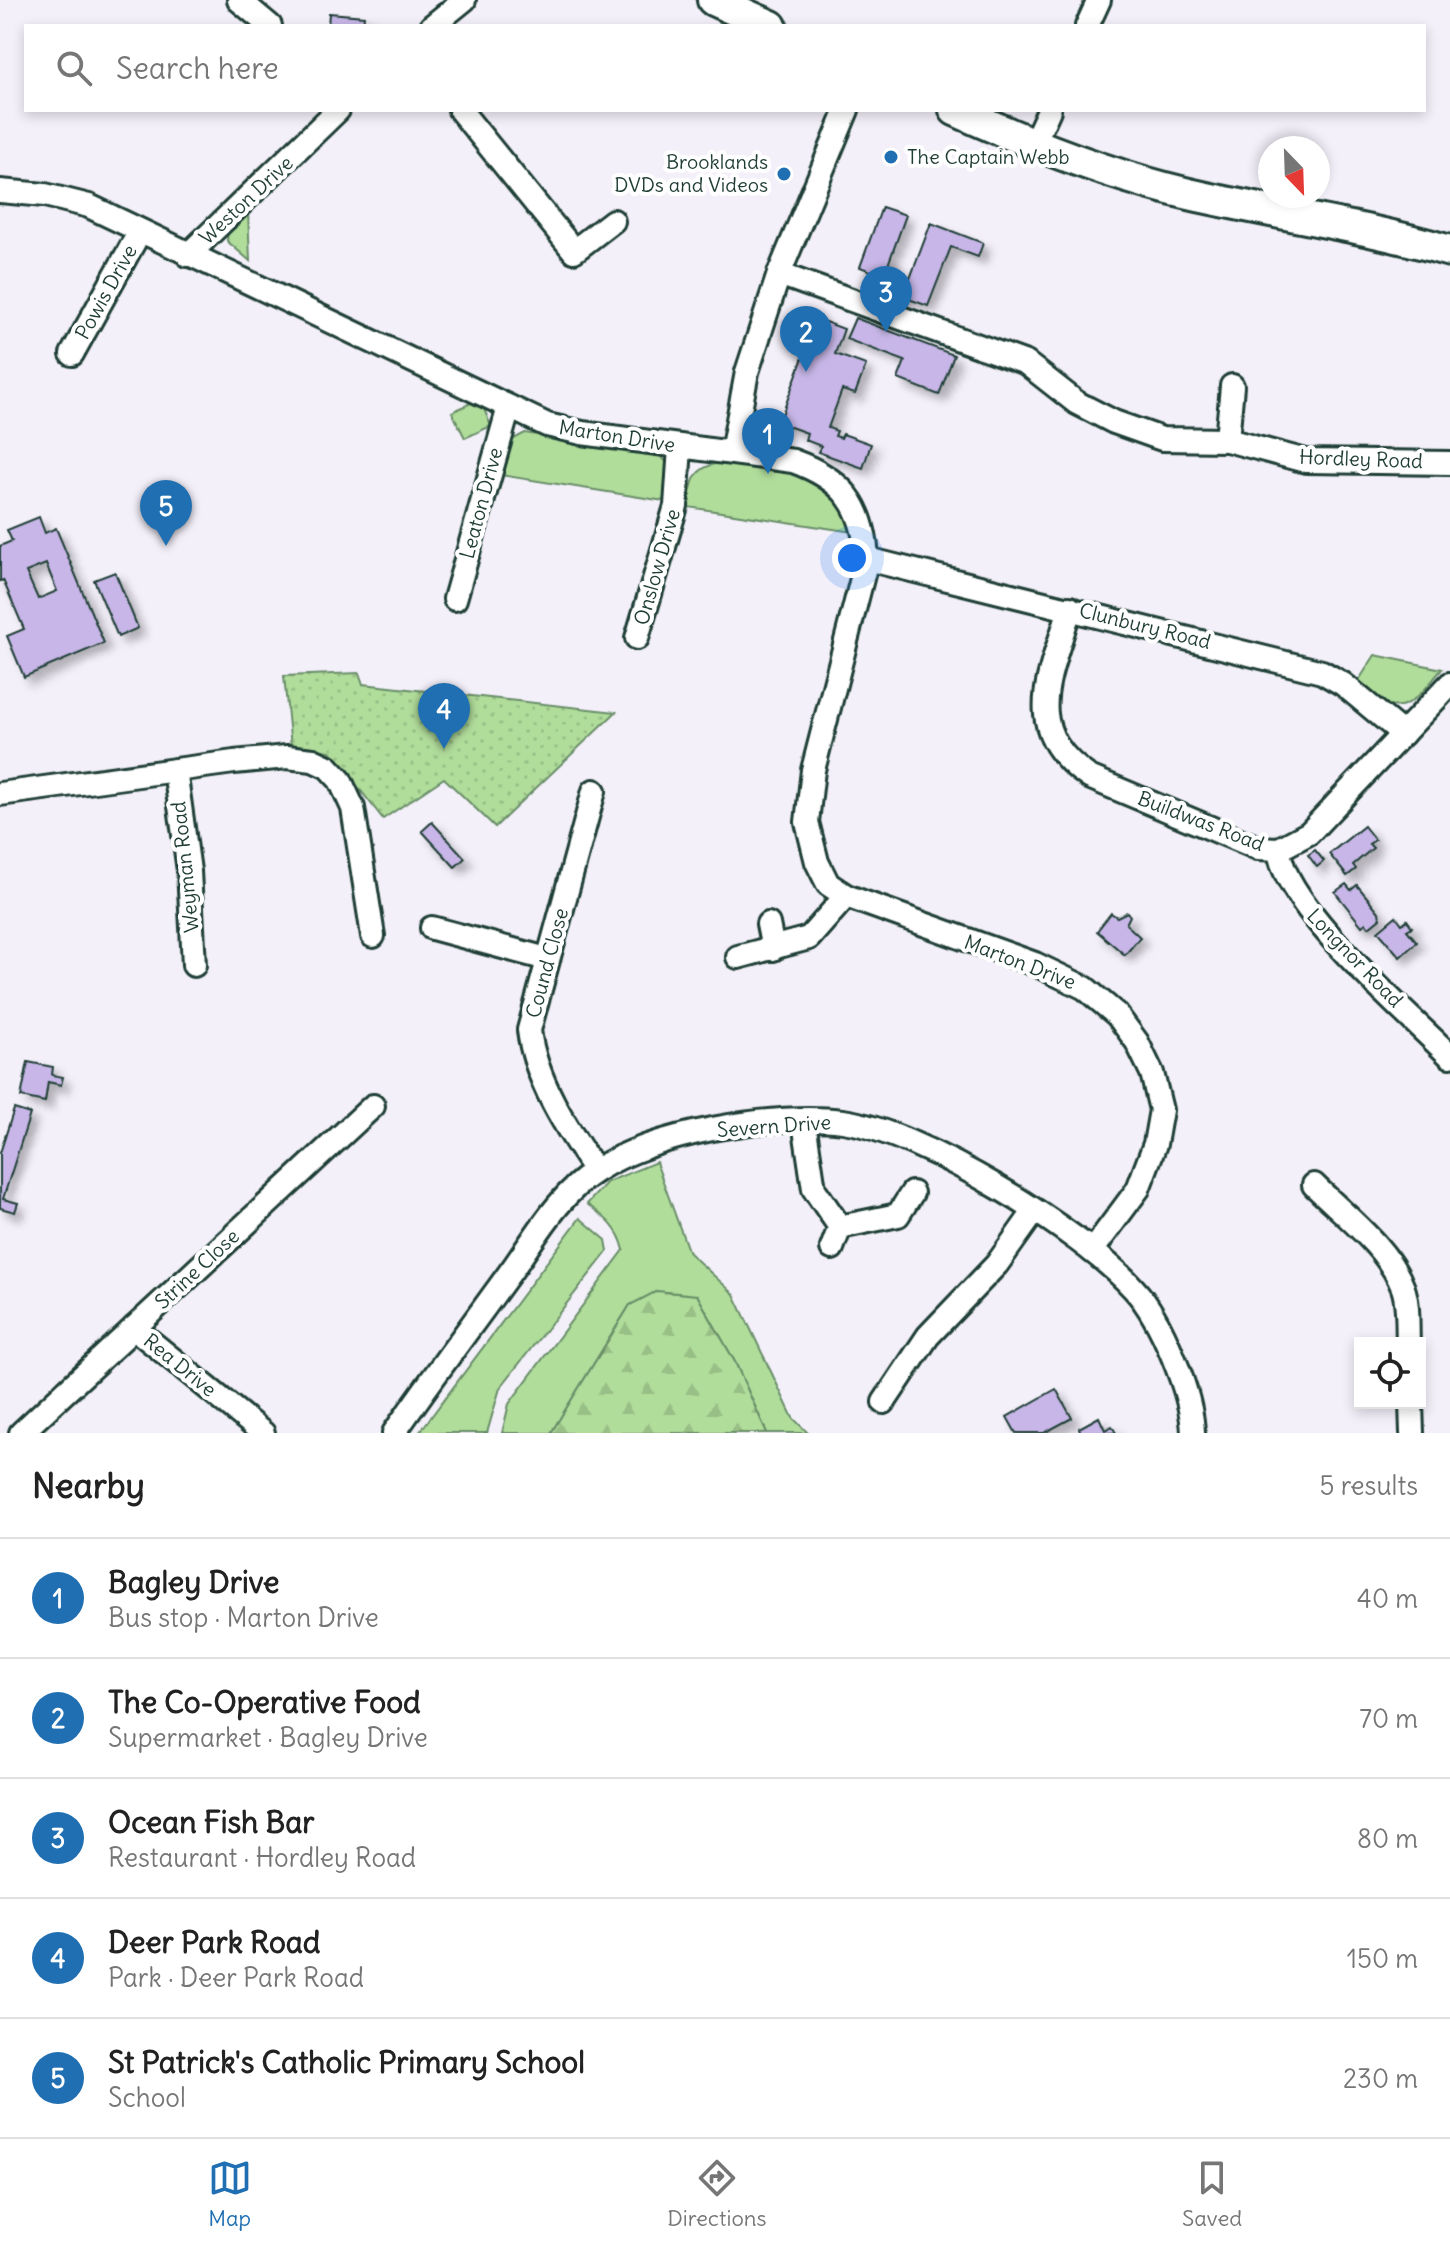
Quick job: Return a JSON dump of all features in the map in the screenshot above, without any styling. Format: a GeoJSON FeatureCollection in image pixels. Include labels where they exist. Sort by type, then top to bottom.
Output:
{"type":"FeatureCollection","features":[{"type":"Feature","properties":{"kind":"street"},"geometry":{"type":"LineString","coordinates":[[239,0],[268,24]]}},
{"type":"Feature","properties":{"kind":"street"},"geometry":{"type":"LineString","coordinates":[[434,24],[464,0]]}},
{"type":"Feature","properties":{"kind":"street"},"geometry":{"type":"LineString","coordinates":[[713,0],[767,24]]}},
{"type":"Feature","properties":{"kind":"street"},"geometry":{"type":"LineString","coordinates":[[1088,24],[1099,0]]}},
{"type":"Feature","properties":{"kind":"street","name":"Weston Drive"},"geometry":{"type":"LineString","coordinates":[[188,255],[336,112]]}},
{"type":"Feature","properties":{"kind":"street"},"geometry":{"type":"LineString","coordinates":[[462,112],[574,251],[613,221]]}},
{"type":"Feature","properties":{"kind":"street"},"geometry":{"type":"LineString","coordinates":[[732,452],[747,372],[779,274],[846,112]]}},
{"type":"Feature","properties":{"kind":"street"},"geometry":{"type":"LineString","coordinates":[[959,112],[1033,145],[1187,193],[1401,237],[1450,251]]}},
{"type":"Feature","properties":{"kind":"street"},"geometry":{"type":"LineString","coordinates":[[1033,145],[1048,112]]}},
{"type":"Feature","properties":{"kind":"street","name":"Marton Drive"},"geometry":{"type":"LineString","coordinates":[[0,191],[45,195],[89,206],[547,425],[582,433],[793,461],[823,472],[856,507],[864,533],[867,559],[813,770],[807,822],[817,862],[828,884],[846,896],[1035,964],[1085,988],[1117,1015],[1137,1042],[1152,1073],[1161,1110],[1155,1144],[1138,1189],[1092,1251]]}},
{"type":"Feature","properties":{"kind":"street","name":"Powis Drive"},"geometry":{"type":"LineString","coordinates":[[72,354],[140,231]]}},
{"type":"Feature","properties":{"kind":"street","name":"Hordley Road"},"geometry":{"type":"LineString","coordinates":[[779,274],[1026,363],[1077,403],[1162,439],[1227,440],[1306,461],[1450,463]]}},
{"type":"Feature","properties":{"kind":"street"},"geometry":{"type":"LineString","coordinates":[[1227,440],[1232,386]]}},
{"type":"Feature","properties":{"kind":"street","name":"Leaton Drive"},"geometry":{"type":"LineString","coordinates":[[455,599],[509,407]]}},
{"type":"Feature","properties":{"kind":"street","name":"Onslow Drive"},"geometry":{"type":"LineString","coordinates":[[637,638],[676,506],[680,447]]}},
{"type":"Feature","properties":{"kind":"street","name":"Clunbury Road"},"geometry":{"type":"LineString","coordinates":[[867,559],[1322,672],[1343,684],[1403,734]]}},
{"type":"Feature","properties":{"kind":"street","name":"Buildwas Road"},"geometry":{"type":"LineString","coordinates":[[1070,608],[1044,695],[1044,719],[1065,761],[1089,777],[1258,848],[1279,849],[1309,833],[1403,734],[1448,692]]}},
{"type":"Feature","properties":{"kind":"street"},"geometry":{"type":"LineString","coordinates":[[0,794],[287,757],[313,760],[328,767],[340,780],[353,808],[373,936]]}},
{"type":"Feature","properties":{"kind":"street","name":"Weyman Road"},"geometry":{"type":"LineString","coordinates":[[175,770],[189,871],[194,965]]}},
{"type":"Feature","properties":{"kind":"street","name":"Cound Close"},"geometry":{"type":"LineString","coordinates":[[594,791],[529,1030],[531,1047],[564,1124],[595,1170]]}},
{"type":"Feature","properties":{"kind":"street","name":"Longnor Road"},"geometry":{"type":"LineString","coordinates":[[1279,849],[1279,860],[1308,912],[1450,1056]]}},
{"type":"Feature","properties":{"kind":"street"},"geometry":{"type":"LineString","coordinates":[[738,957],[809,938],[846,896]]}},
{"type":"Feature","properties":{"kind":"street"},"geometry":{"type":"LineString","coordinates":[[768,924],[773,949]]}},
{"type":"Feature","properties":{"kind":"street"},"geometry":{"type":"LineString","coordinates":[[432,928],[547,959]]}},
{"type":"Feature","properties":{"kind":"street","name":"Strine Close"},"geometry":{"type":"LineString","coordinates":[[21,1433],[373,1106]]}},
{"type":"Feature","properties":{"kind":"street","name":"Severn Drive"},"geometry":{"type":"LineString","coordinates":[[394,1433],[557,1207],[595,1170],[655,1143],[726,1127],[843,1121],[897,1135],[943,1156],[1092,1251],[1136,1290],[1176,1362],[1193,1419],[1193,1433]]}},
{"type":"Feature","properties":{"kind":"street"},"geometry":{"type":"LineString","coordinates":[[804,1122],[814,1189],[840,1227]]}},
{"type":"Feature","properties":{"kind":"street"},"geometry":{"type":"LineString","coordinates":[[1314,1185],[1393,1269],[1403,1288],[1407,1337]]}},
{"type":"Feature","properties":{"kind":"street"},"geometry":{"type":"LineString","coordinates":[[840,1227],[898,1215],[912,1193]]}},
{"type":"Feature","properties":{"kind":"street"},"geometry":{"type":"LineString","coordinates":[[884,1402],[928,1336],[997,1264],[1034,1212]]}},
{"type":"Feature","properties":{"kind":"street"},"geometry":{"type":"LineString","coordinates":[[832,1248],[840,1227]]}},
{"type":"Feature","properties":{"kind":"street","name":"Rea Drive"},"geometry":{"type":"LineString","coordinates":[[134,1328],[263,1433]]}},
{"type":"Feature","properties":{"kind":"street"},"geometry":{"type":"LineString","coordinates":[[1411,1409],[1412,1433]]}},
{"type":"Feature","properties":{"kind":"green space"},"geometry":{"type":"Polygon","coordinates":[[[248,210],[250,261],[227,241],[228,231],[248,210]]]}},
{"type":"Feature","properties":{"kind":"green space"},"geometry":{"type":"Polygon","coordinates":[[[475,401],[484,409],[491,426],[465,438],[452,412],[475,401]]]}},
{"type":"Feature","properties":{"kind":"green space"},"geometry":{"type":"Polygon","coordinates":[[[525,433],[659,455],[672,467],[671,502],[500,475],[510,441],[525,433]]]}},
{"type":"Feature","properties":{"kind":"green space"},"geometry":{"type":"Polygon","coordinates":[[[718,463],[781,469],[817,482],[832,494],[844,510],[853,532],[688,507],[694,478],[702,469],[718,463]]]}},
{"type":"Feature","properties":{"kind":"green space"},"geometry":{"type":"Polygon","coordinates":[[[1375,655],[1442,669],[1412,701],[1396,707],[1386,705],[1367,694],[1359,680],[1375,655]]]}},
{"type":"Feature","properties":{"kind":"green space"},"geometry":{"type":"Polygon","coordinates":[[[359,673],[363,684],[616,712],[495,827],[444,778],[383,819],[330,751],[291,747],[284,676],[359,673]]]}},
{"type":"Feature","properties":{"kind":"green space"},"geometry":{"type":"Polygon","coordinates":[[[656,1162],[689,1253],[734,1294],[793,1418],[808,1433],[767,1433],[735,1362],[697,1295],[630,1305],[551,1433],[502,1433],[509,1404],[624,1250],[619,1235],[587,1204],[607,1182],[656,1162]]]}},
{"type":"Feature","properties":{"kind":"green space"},"geometry":{"type":"Polygon","coordinates":[[[580,1218],[606,1240],[608,1251],[500,1388],[487,1433],[419,1433],[580,1218]]]}},
{"type":"Feature","properties":{"kind":"green space"},"geometry":{"type":"Polygon","coordinates":[[[657,1291],[697,1295],[735,1362],[767,1433],[551,1433],[630,1305],[657,1291]]]}},
{"type":"Feature","properties":{"kind":"building"},"geometry":{"type":"Polygon","coordinates":[[[329,13],[364,16],[363,24],[328,24],[329,13]]]}},
{"type":"Feature","properties":{"kind":"building"},"geometry":{"type":"Polygon","coordinates":[[[882,207],[906,215],[884,276],[860,267],[882,207]]]}},
{"type":"Feature","properties":{"kind":"building"},"geometry":{"type":"Polygon","coordinates":[[[931,223],[983,243],[978,257],[951,247],[928,306],[903,297],[931,223]]]}},
{"type":"Feature","properties":{"kind":"building"},"geometry":{"type":"Polygon","coordinates":[[[855,318],[954,355],[939,395],[898,379],[905,361],[846,339],[855,318]]]}},
{"type":"Feature","properties":{"kind":"building"},"geometry":{"type":"Polygon","coordinates":[[[817,319],[844,329],[835,354],[866,365],[855,394],[842,390],[828,428],[837,431],[835,436],[841,438],[843,434],[871,444],[863,468],[818,452],[821,446],[805,440],[807,433],[779,423],[817,319]]]}},
{"type":"Feature","properties":{"kind":"building"},"geometry":{"type":"Polygon","coordinates":[[[39,517],[45,533],[56,528],[104,643],[24,677],[7,636],[24,629],[3,580],[0,581],[0,546],[12,541],[7,530],[39,517]],[[46,564],[26,572],[38,599],[57,591],[46,564]]]}},
{"type":"Feature","properties":{"kind":"building"},"geometry":{"type":"Polygon","coordinates":[[[115,572],[138,628],[118,637],[94,580],[115,572]]]}},
{"type":"Feature","properties":{"kind":"building"},"geometry":{"type":"Polygon","coordinates":[[[432,822],[465,858],[455,867],[422,831],[432,822]]]}},
{"type":"Feature","properties":{"kind":"building"},"geometry":{"type":"Polygon","coordinates":[[[1364,826],[1375,840],[1369,844],[1373,848],[1353,865],[1356,869],[1347,876],[1329,854],[1364,826]]]}},
{"type":"Feature","properties":{"kind":"building"},"geometry":{"type":"Polygon","coordinates":[[[1315,850],[1324,861],[1317,867],[1308,855],[1315,850]]]}},
{"type":"Feature","properties":{"kind":"building"},"geometry":{"type":"Polygon","coordinates":[[[1346,884],[1351,890],[1357,885],[1379,912],[1380,918],[1369,927],[1366,923],[1362,926],[1335,892],[1346,884]]]}},
{"type":"Feature","properties":{"kind":"building"},"geometry":{"type":"Polygon","coordinates":[[[1127,912],[1130,916],[1126,924],[1140,937],[1125,955],[1097,931],[1111,913],[1117,917],[1127,912]]]}},
{"type":"Feature","properties":{"kind":"building"},"geometry":{"type":"Polygon","coordinates":[[[1396,916],[1402,924],[1407,920],[1412,927],[1407,930],[1417,942],[1400,957],[1378,931],[1396,916]]]}},
{"type":"Feature","properties":{"kind":"building"},"geometry":{"type":"Polygon","coordinates":[[[28,1062],[53,1067],[52,1075],[63,1077],[61,1085],[48,1082],[45,1102],[21,1097],[28,1062]]]}},
{"type":"Feature","properties":{"kind":"building"},"geometry":{"type":"Polygon","coordinates":[[[14,1109],[30,1114],[3,1199],[18,1203],[15,1212],[0,1208],[0,1153],[14,1109]]]}},
{"type":"Feature","properties":{"kind":"building"},"geometry":{"type":"Polygon","coordinates":[[[1056,1389],[1072,1418],[1044,1433],[1016,1433],[1007,1417],[1056,1389]]]}},
{"type":"Feature","properties":{"kind":"building"},"geometry":{"type":"Polygon","coordinates":[[[1099,1417],[1105,1430],[1112,1426],[1116,1433],[1081,1433],[1079,1428],[1099,1417]]]}},
{"type":"Feature","properties":{"kind":"place","name":"The Captain Webb"},"geometry":{"type":"Point","coordinates":[891,157]}},
{"type":"Feature","properties":{"kind":"place","name":"Brooklands DVDs and Videos"},"geometry":{"type":"Point","coordinates":[784,174]}},
{"type":"Feature","properties":{"kind":"place","name":"Ocean Fish Bar"},"geometry":{"type":"Point","coordinates":[886,332]}},
{"type":"Feature","properties":{"kind":"place","name":"The Co-Operative Food"},"geometry":{"type":"Point","coordinates":[806,372]}},
{"type":"Feature","properties":{"kind":"place","name":"Bagley Drive"},"geometry":{"type":"Point","coordinates":[768,474]}},
{"type":"Feature","properties":{"kind":"place","name":"St Patrick's Catholic Primary School"},"geometry":{"type":"Point","coordinates":[166,546]}},
{"type":"Feature","properties":{"kind":"place","name":"Deer Park Road"},"geometry":{"type":"Point","coordinates":[444,749]}}]}
